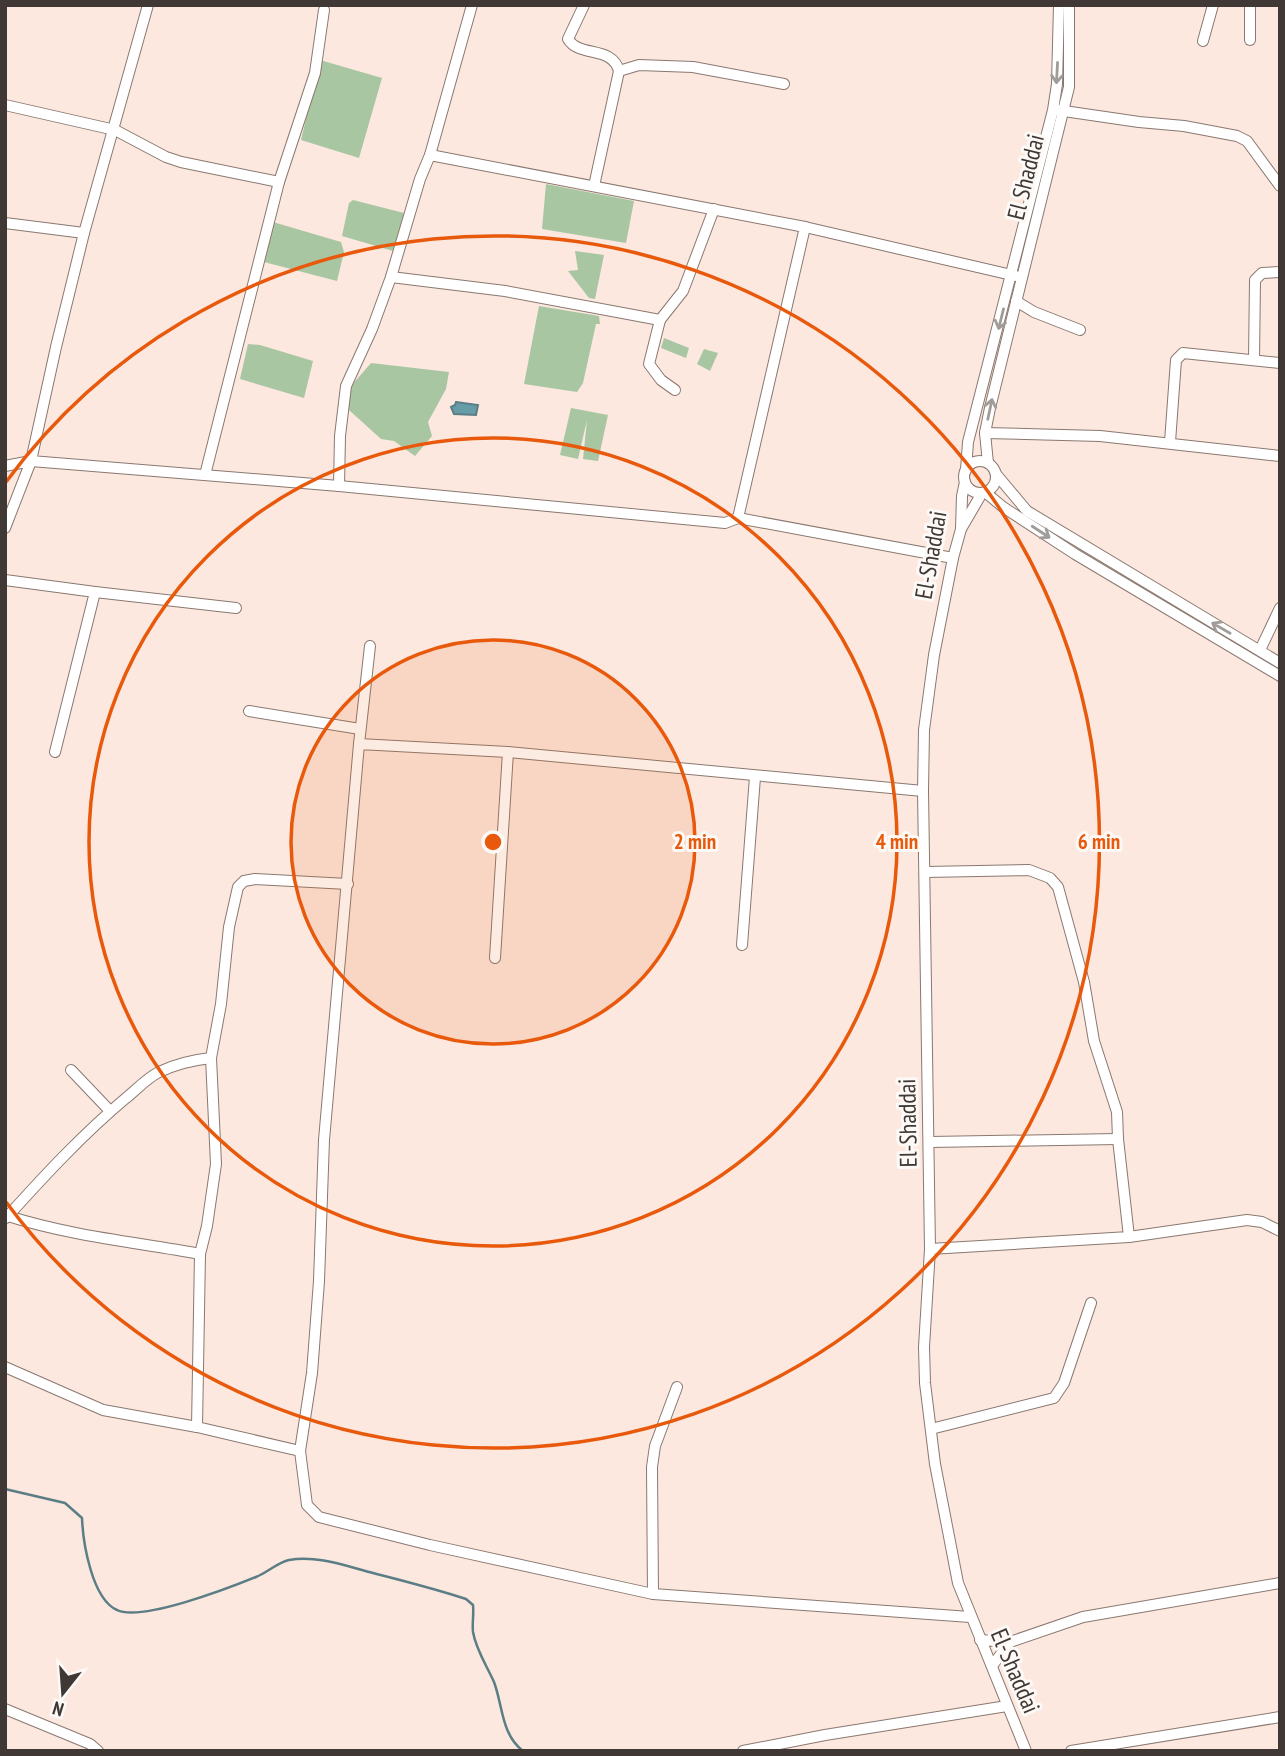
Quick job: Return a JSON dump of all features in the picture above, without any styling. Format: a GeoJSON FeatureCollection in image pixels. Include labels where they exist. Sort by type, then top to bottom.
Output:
{"type":"FeatureCollection","features":[{"type":"Feature","properties":{"kind":"street"},"geometry":{"type":"LineString","coordinates":[[5,528],[31,461],[55,347],[84,233],[148,5]]}},
{"type":"Feature","properties":{"kind":"street"},"geometry":{"type":"LineString","coordinates":[[339,486],[340,436],[346,386],[372,329],[391,276],[420,179],[430,155],[472,5]]}},
{"type":"Feature","properties":{"kind":"street"},"geometry":{"type":"LineString","coordinates":[[584,5],[568,39],[569,43],[574,47],[607,55],[619,71],[594,186]]}},
{"type":"Feature","properties":{"kind":"street"},"geometry":{"type":"LineString","coordinates":[[1059,5],[1058,111],[1017,276],[968,442],[965,482],[972,491],[984,493],[1065,547],[1280,663]]}},
{"type":"Feature","properties":{"kind":"street","name":"El Shaddai"},"geometry":{"type":"LineString","coordinates":[[1058,111],[1069,78],[1069,5]]}},
{"type":"Feature","properties":{"kind":"street"},"geometry":{"type":"LineString","coordinates":[[1203,41],[1213,5]]}},
{"type":"Feature","properties":{"kind":"street"},"geometry":{"type":"LineString","coordinates":[[1250,5],[1250,40]]}},
{"type":"Feature","properties":{"kind":"street"},"geometry":{"type":"LineString","coordinates":[[205,475],[279,182],[314,73],[324,10]]}},
{"type":"Feature","properties":{"kind":"street"},"geometry":{"type":"LineString","coordinates":[[619,71],[639,65],[693,68],[784,84]]}},
{"type":"Feature","properties":{"kind":"street"},"geometry":{"type":"LineString","coordinates":[[5,105],[115,130],[181,162],[279,182]]}},
{"type":"Feature","properties":{"kind":"street"},"geometry":{"type":"LineString","coordinates":[[1058,111],[1184,125],[1237,136],[1247,141],[1280,186]]}},
{"type":"Feature","properties":{"kind":"street"},"geometry":{"type":"LineString","coordinates":[[430,155],[805,227],[1017,276]]}},
{"type":"Feature","properties":{"kind":"street"},"geometry":{"type":"LineString","coordinates":[[675,390],[661,380],[649,364],[660,320],[672,307],[691,274],[714,209]]}},
{"type":"Feature","properties":{"kind":"street"},"geometry":{"type":"LineString","coordinates":[[5,223],[84,233]]}},
{"type":"Feature","properties":{"kind":"street"},"geometry":{"type":"LineString","coordinates":[[738,518],[805,227]]}},
{"type":"Feature","properties":{"kind":"street"},"geometry":{"type":"LineString","coordinates":[[1254,360],[1255,280],[1262,272],[1280,272]]}},
{"type":"Feature","properties":{"kind":"street"},"geometry":{"type":"LineString","coordinates":[[391,276],[505,291],[660,320]]}},
{"type":"Feature","properties":{"kind":"street"},"geometry":{"type":"LineString","coordinates":[[1017,276],[1016,301],[985,433],[988,463],[1027,511],[1280,676]]}},
{"type":"Feature","properties":{"kind":"street"},"geometry":{"type":"LineString","coordinates":[[1016,301],[1034,312],[1080,330]]}},
{"type":"Feature","properties":{"kind":"street"},"geometry":{"type":"LineString","coordinates":[[1170,442],[1178,356],[1183,353],[1280,363]]}},
{"type":"Feature","properties":{"kind":"street"},"geometry":{"type":"LineString","coordinates":[[985,433],[1100,436],[1280,456]]}},
{"type":"Feature","properties":{"kind":"street"},"geometry":{"type":"LineString","coordinates":[[5,466],[31,461],[339,486],[725,523],[738,518],[953,558]]}},
{"type":"Feature","properties":{"kind":"street"},"geometry":{"type":"LineString","coordinates":[[966,470],[978,461],[988,463]]}},
{"type":"Feature","properties":{"kind":"street"},"geometry":{"type":"LineString","coordinates":[[961,529],[984,493],[995,483],[996,474]]}},
{"type":"Feature","properties":{"kind":"street","name":"El-Shaddai"},"geometry":{"type":"LineString","coordinates":[[965,482],[961,529],[934,655],[924,730],[930,1142],[930,1249],[924,1347],[925,1383],[958,1583],[1026,1751]]}},
{"type":"Feature","properties":{"kind":"street"},"geometry":{"type":"LineString","coordinates":[[5,580],[236,608]]}},
{"type":"Feature","properties":{"kind":"street"},"geometry":{"type":"LineString","coordinates":[[55,752],[95,592]]}},
{"type":"Feature","properties":{"kind":"street"},"geometry":{"type":"LineString","coordinates":[[1260,650],[1280,608]]}},
{"type":"Feature","properties":{"kind":"street"},"geometry":{"type":"LineString","coordinates":[[370,646],[360,729],[325,1130],[312,1373],[300,1451],[307,1505],[319,1517],[430,1545],[653,1594],[970,1617]]}},
{"type":"Feature","properties":{"kind":"street"},"geometry":{"type":"LineString","coordinates":[[249,711],[360,729]]}},
{"type":"Feature","properties":{"kind":"street"},"geometry":{"type":"LineString","coordinates":[[359,744],[508,752],[923,791]]}},
{"type":"Feature","properties":{"kind":"street"},"geometry":{"type":"LineString","coordinates":[[495,958],[508,752]]}},
{"type":"Feature","properties":{"kind":"street"},"geometry":{"type":"LineString","coordinates":[[742,945],[755,777]]}},
{"type":"Feature","properties":{"kind":"street"},"geometry":{"type":"LineString","coordinates":[[925,872],[1029,870],[1050,878],[1058,887],[1084,982],[1094,1041],[1117,1112],[1129,1237]]}},
{"type":"Feature","properties":{"kind":"street"},"geometry":{"type":"LineString","coordinates":[[197,1427],[200,1254],[216,1164],[211,1058],[221,1004],[229,927],[238,887],[244,881],[255,878],[348,884]]}},
{"type":"Feature","properties":{"kind":"street"},"geometry":{"type":"LineString","coordinates":[[200,1254],[95,1238],[7,1217],[110,1111],[158,1073],[187,1061],[211,1058]]}},
{"type":"Feature","properties":{"kind":"street"},"geometry":{"type":"LineString","coordinates":[[71,1070],[110,1111]]}},
{"type":"Feature","properties":{"kind":"street"},"geometry":{"type":"LineString","coordinates":[[930,1142],[1118,1139]]}},
{"type":"Feature","properties":{"kind":"street"},"geometry":{"type":"LineString","coordinates":[[930,1249],[1129,1237],[1247,1220],[1262,1222],[1280,1231]]}},
{"type":"Feature","properties":{"kind":"street"},"geometry":{"type":"LineString","coordinates":[[931,1429],[1054,1398],[1064,1383],[1091,1303]]}},
{"type":"Feature","properties":{"kind":"street"},"geometry":{"type":"LineString","coordinates":[[5,1367],[103,1410],[197,1427],[300,1451]]}},
{"type":"Feature","properties":{"kind":"street"},"geometry":{"type":"LineString","coordinates":[[653,1594],[651,1493],[655,1446],[677,1387]]}},
{"type":"Feature","properties":{"kind":"street"},"geometry":{"type":"LineString","coordinates":[[980,1640],[1010,1642],[1083,1617],[1280,1583]]}},
{"type":"Feature","properties":{"kind":"street"},"geometry":{"type":"LineString","coordinates":[[992,1666],[1010,1642]]}},
{"type":"Feature","properties":{"kind":"street"},"geometry":{"type":"LineString","coordinates":[[743,1751],[1007,1706]]}},
{"type":"Feature","properties":{"kind":"street"},"geometry":{"type":"LineString","coordinates":[[5,1709],[90,1744],[97,1751]]}},
{"type":"Feature","properties":{"kind":"street"},"geometry":{"type":"LineString","coordinates":[[1071,1751],[1280,1717]]}},
{"type":"Feature","properties":{"kind":"green space"},"geometry":{"type":"Polygon","coordinates":[[[320,60],[382,78],[359,158],[301,140],[320,60]]]}},
{"type":"Feature","properties":{"kind":"green space"},"geometry":{"type":"Polygon","coordinates":[[[546,184],[634,201],[626,243],[542,229],[546,184]]]}},
{"type":"Feature","properties":{"kind":"green space"},"geometry":{"type":"Polygon","coordinates":[[[353,200],[404,213],[393,251],[342,236],[349,203],[353,200]]]}},
{"type":"Feature","properties":{"kind":"green space"},"geometry":{"type":"Polygon","coordinates":[[[273,222],[341,242],[344,252],[337,281],[264,262],[273,222]]]}},
{"type":"Feature","properties":{"kind":"green space"},"geometry":{"type":"Polygon","coordinates":[[[575,251],[604,255],[595,299],[589,298],[568,271],[578,270],[575,251]]]}},
{"type":"Feature","properties":{"kind":"green space"},"geometry":{"type":"Polygon","coordinates":[[[539,306],[599,316],[600,324],[596,324],[583,383],[577,392],[524,384],[539,306]]]}},
{"type":"Feature","properties":{"kind":"green space"},"geometry":{"type":"Polygon","coordinates":[[[664,338],[689,348],[686,358],[661,348],[664,338]]]}},
{"type":"Feature","properties":{"kind":"green space"},"geometry":{"type":"Polygon","coordinates":[[[248,344],[313,361],[304,398],[240,379],[248,344]]]}},
{"type":"Feature","properties":{"kind":"green space"},"geometry":{"type":"Polygon","coordinates":[[[704,349],[718,353],[710,371],[697,364],[704,349]]]}},
{"type":"Feature","properties":{"kind":"green space"},"geometry":{"type":"Polygon","coordinates":[[[371,363],[449,372],[446,389],[428,422],[432,436],[415,456],[394,441],[381,439],[349,410],[344,394],[371,363]]]}},
{"type":"Feature","properties":{"kind":"green space"},"geometry":{"type":"Polygon","coordinates":[[[571,408],[608,415],[598,461],[583,459],[587,420],[578,459],[560,455],[571,408]]]}},
{"type":"Feature","properties":{"kind":"water"},"geometry":{"type":"Polygon","coordinates":[[[456,402],[478,405],[476,415],[454,414],[451,407],[456,402]]]}},
{"type":"Feature","properties":{"kind":"waterway"},"geometry":{"type":"LineString","coordinates":[[5,1489],[65,1503],[82,1518],[84,1541],[95,1583],[108,1604],[117,1610],[129,1612],[164,1608],[256,1577],[285,1561],[300,1559],[342,1564],[466,1599],[473,1605],[474,1639],[494,1682],[507,1728],[510,1736],[523,1751]]}}]}
